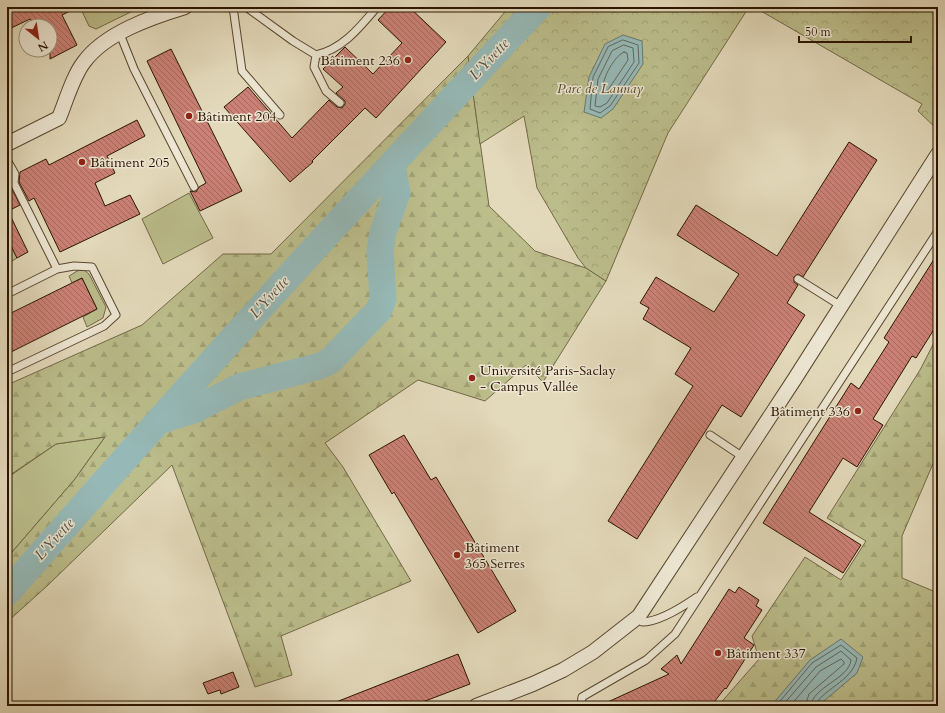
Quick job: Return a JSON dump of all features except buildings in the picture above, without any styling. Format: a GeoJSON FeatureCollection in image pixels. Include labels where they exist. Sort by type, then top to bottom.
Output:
{"type":"FeatureCollection","features":[{"type":"Feature","properties":{"kind":"street"},"geometry":{"type":"LineString","coordinates":[[7,144],[59,118],[83,63],[95,48],[152,18],[185,7]]}},
{"type":"Feature","properties":{"kind":"street"},"geometry":{"type":"LineString","coordinates":[[476,706],[533,684],[569,666],[593,652],[639,616],[938,154]]}},
{"type":"Feature","properties":{"kind":"lane"},"geometry":{"type":"LineString","coordinates":[[233,7],[242,71],[280,115]]}},
{"type":"Feature","properties":{"kind":"lane"},"geometry":{"type":"LineString","coordinates":[[246,7],[293,42],[316,55],[330,52],[352,36],[377,7]]}},
{"type":"Feature","properties":{"kind":"lane"},"geometry":{"type":"LineString","coordinates":[[120,34],[134,69],[194,187]]}},
{"type":"Feature","properties":{"kind":"lane"},"geometry":{"type":"LineString","coordinates":[[316,55],[314,67],[326,91],[340,103]]}},
{"type":"Feature","properties":{"kind":"lane"},"geometry":{"type":"LineString","coordinates":[[7,160],[15,174],[14,183],[57,269]]}},
{"type":"Feature","properties":{"kind":"lane"},"geometry":{"type":"LineString","coordinates":[[581,706],[582,697],[646,660],[675,634],[938,231]]}},
{"type":"Feature","properties":{"kind":"lane"},"geometry":{"type":"LineString","coordinates":[[7,294],[57,269],[74,266],[92,267],[116,315],[104,326],[7,372]]}},
{"type":"Feature","properties":{"kind":"lane"},"geometry":{"type":"LineString","coordinates":[[798,279],[841,306]]}},
{"type":"Feature","properties":{"kind":"lane"},"geometry":{"type":"LineString","coordinates":[[710,435],[743,457]]}},
{"type":"Feature","properties":{"kind":"lane"},"geometry":{"type":"LineString","coordinates":[[639,616],[642,622],[648,622],[682,607],[702,594]]}},
{"type":"Feature","properties":{"kind":"green space"},"geometry":{"type":"Polygon","coordinates":[[[80,7],[141,7],[96,29],[89,26],[80,7]]]}},
{"type":"Feature","properties":{"kind":"green space","name":"Parc de Launay"},"geometry":{"type":"Polygon","coordinates":[[[509,7],[749,7],[668,133],[606,281],[586,268],[578,258],[537,188],[524,116],[480,144],[468,56],[509,7]]]}},
{"type":"Feature","properties":{"kind":"green space"},"geometry":{"type":"Polygon","coordinates":[[[754,7],[938,7],[938,130],[918,111],[922,104],[754,7]]]}},
{"type":"Feature","properties":{"kind":"green space"},"geometry":{"type":"Polygon","coordinates":[[[468,56],[489,206],[535,251],[586,268],[606,281],[543,382],[526,365],[485,401],[418,380],[325,443],[343,467],[411,581],[281,636],[292,675],[255,687],[172,465],[47,586],[7,622],[7,558],[75,479],[105,437],[56,444],[7,477],[7,385],[142,325],[223,254],[271,254],[468,56]]]}},
{"type":"Feature","properties":{"kind":"green space"},"geometry":{"type":"Polygon","coordinates":[[[189,193],[213,238],[163,264],[142,219],[189,193]]]}},
{"type":"Feature","properties":{"kind":"green space"},"geometry":{"type":"Polygon","coordinates":[[[8,239],[17,258],[7,264],[7,240],[8,239]]]}},
{"type":"Feature","properties":{"kind":"green space"},"geometry":{"type":"Polygon","coordinates":[[[79,270],[84,270],[89,274],[106,307],[103,318],[87,327],[83,317],[97,309],[82,278],[72,283],[69,276],[79,270]]]}},
{"type":"Feature","properties":{"kind":"green space"},"geometry":{"type":"Polygon","coordinates":[[[938,335],[938,452],[902,536],[902,578],[938,593],[938,706],[718,706],[759,659],[752,636],[805,557],[841,580],[866,541],[827,518],[920,370],[938,335]]]}},
{"type":"Feature","properties":{"kind":"green space"},"geometry":{"type":"Polygon","coordinates":[[[105,437],[75,479],[7,558],[7,478],[56,444],[105,437]]]}},
{"type":"Feature","properties":{"kind":"water"},"geometry":{"type":"Polygon","coordinates":[[[623,35],[642,41],[643,64],[613,109],[601,118],[584,112],[589,77],[605,44],[623,35]]]}},
{"type":"Feature","properties":{"kind":"water"},"geometry":{"type":"Polygon","coordinates":[[[841,639],[863,657],[857,673],[818,706],[771,706],[810,660],[841,639]]]}},
{"type":"Feature","properties":{"kind":"waterway","name":"L'Yvette"},"geometry":{"type":"LineString","coordinates":[[7,593],[270,297],[538,7]]}},
{"type":"Feature","properties":{"kind":"waterway"},"geometry":{"type":"LineString","coordinates":[[161,420],[194,410],[239,387],[320,366],[330,361],[379,310],[383,299],[380,251],[383,232],[397,193],[392,165]]}},
{"type":"Feature","properties":{"kind":"place","name":"Bâtiment 236"},"geometry":{"type":"Point","coordinates":[408,60]}},
{"type":"Feature","properties":{"kind":"place","name":"Bâtiment 204"},"geometry":{"type":"Point","coordinates":[189,116]}},
{"type":"Feature","properties":{"kind":"place","name":"Bâtiment 205"},"geometry":{"type":"Point","coordinates":[82,162]}},
{"type":"Feature","properties":{"kind":"place","name":"Université Paris-Saclay - Campus Vallée"},"geometry":{"type":"Point","coordinates":[472,378]}},
{"type":"Feature","properties":{"kind":"place","name":"Bâtiment 336"},"geometry":{"type":"Point","coordinates":[858,411]}},
{"type":"Feature","properties":{"kind":"place","name":"Bâtiment 365 Serres"},"geometry":{"type":"Point","coordinates":[457,555]}},
{"type":"Feature","properties":{"kind":"place","name":"Bâtiment 337"},"geometry":{"type":"Point","coordinates":[718,653]}}]}
